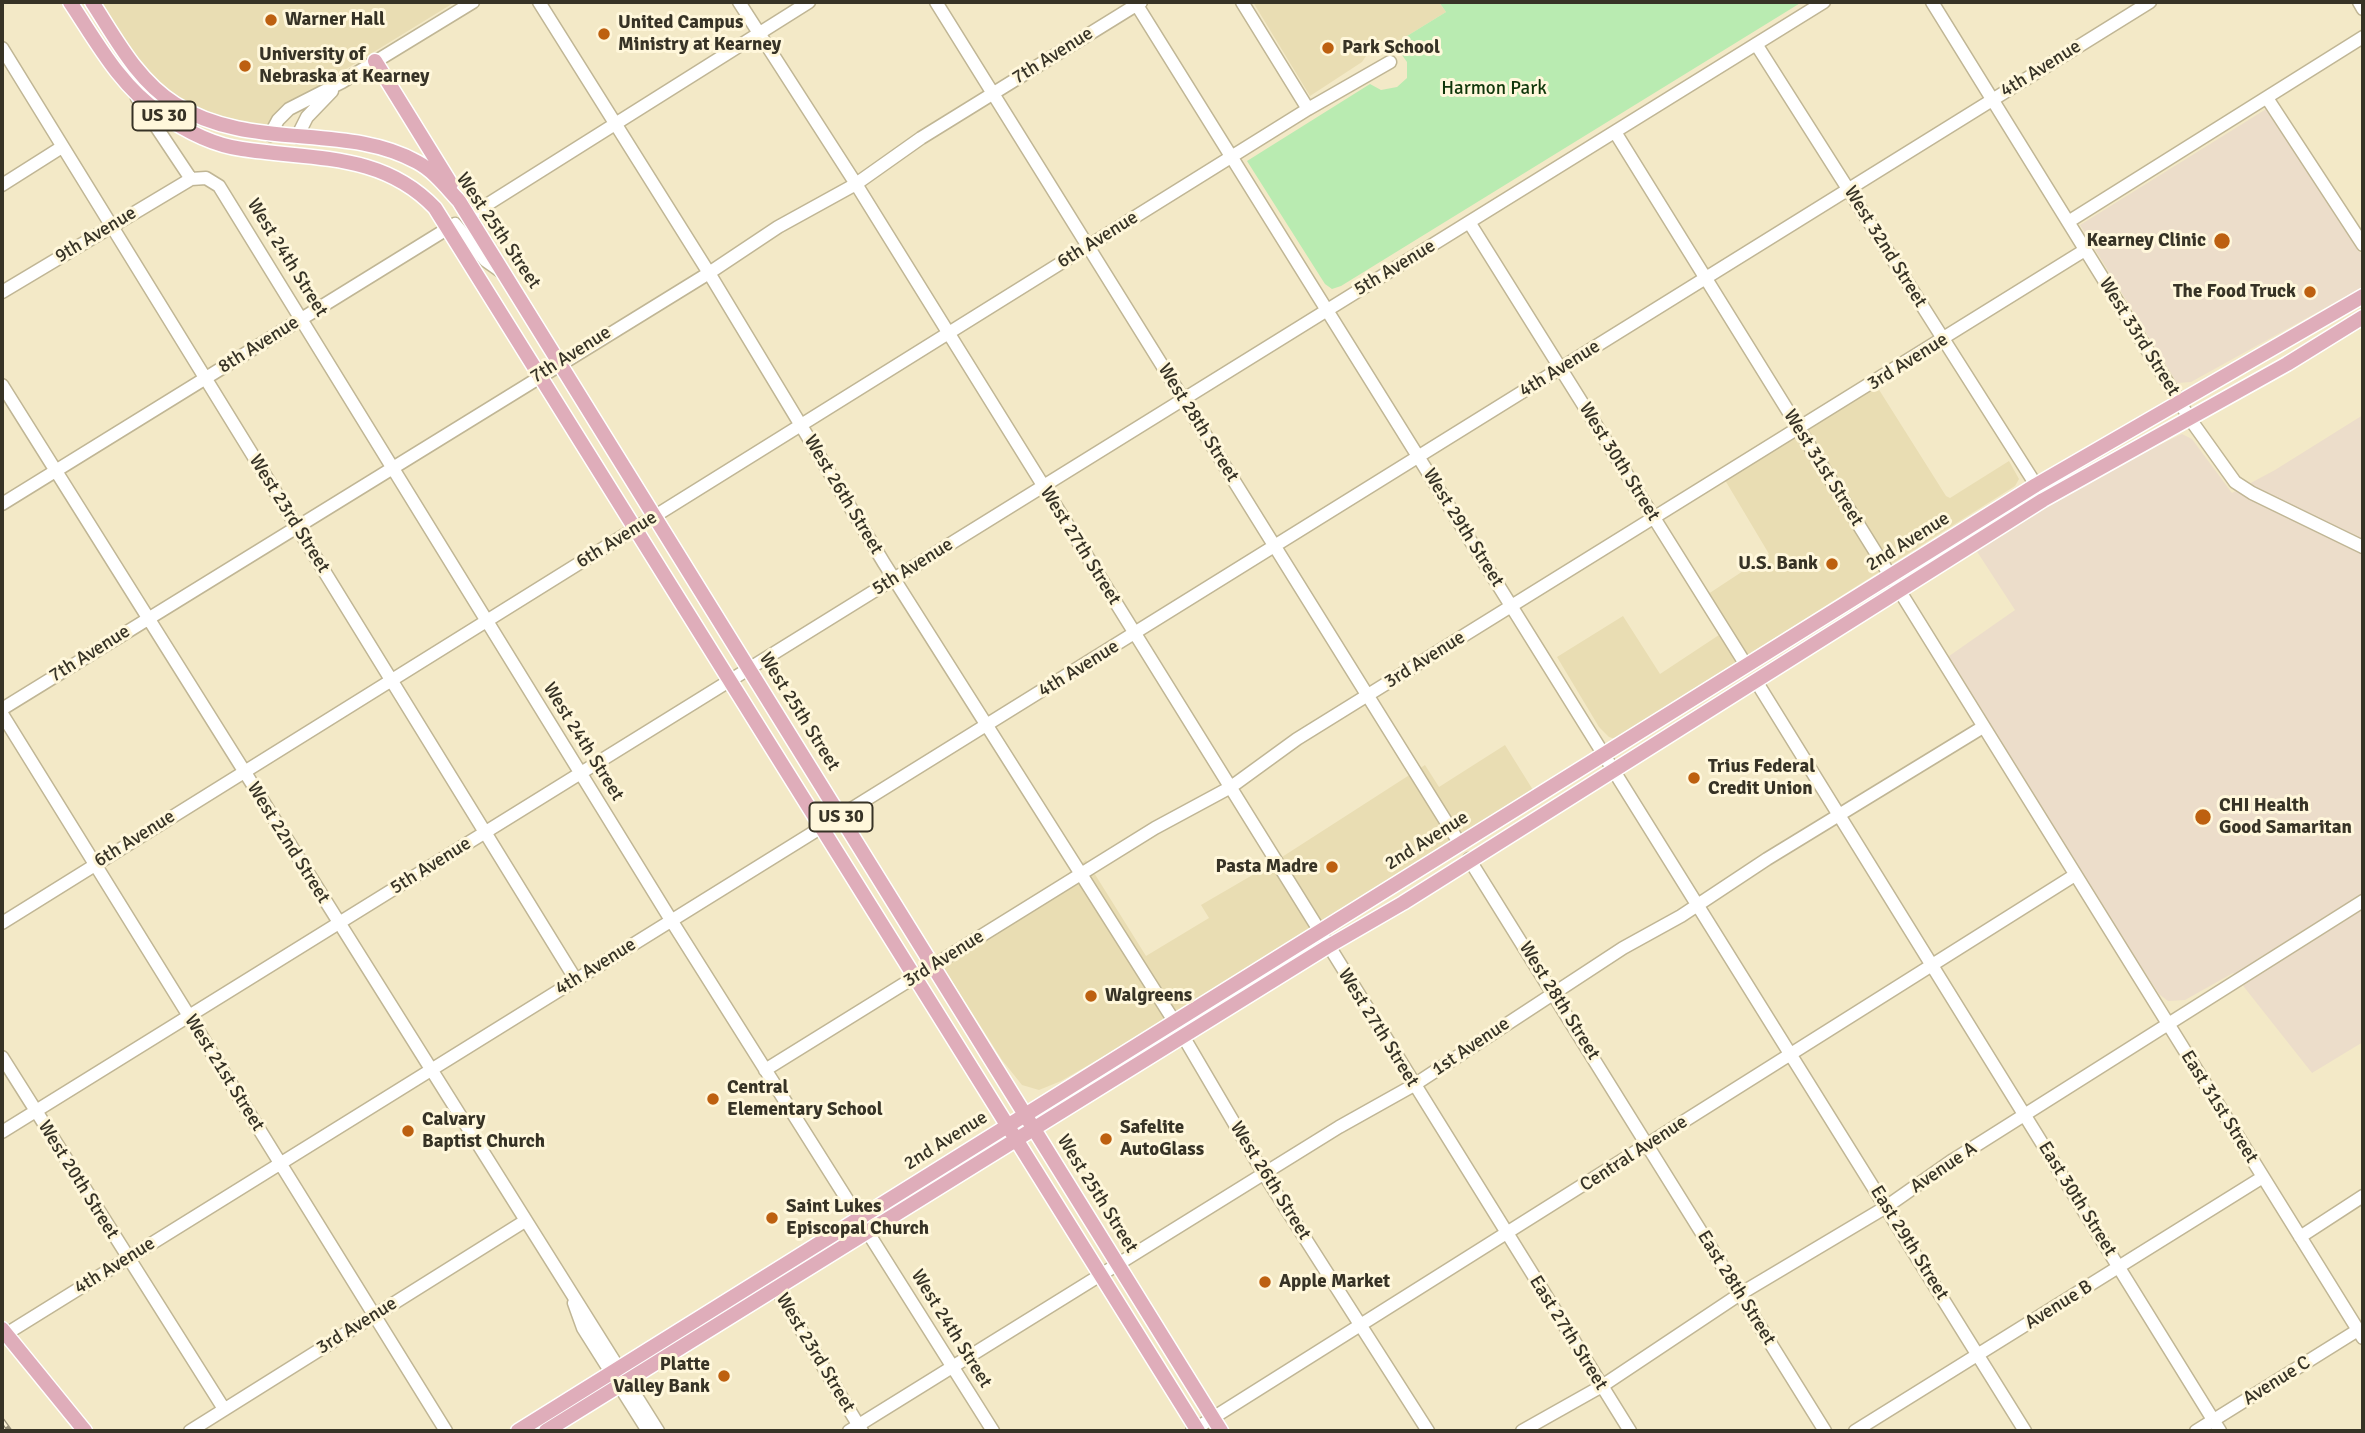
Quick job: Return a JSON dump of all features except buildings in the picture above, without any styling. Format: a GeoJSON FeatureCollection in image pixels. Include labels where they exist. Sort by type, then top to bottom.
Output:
{"type":"FeatureCollection","features":[{"type":"Feature","properties":{"kind":"main road","name":"US 30"},"geometry":{"type":"LineString","coordinates":[[71,2],[131,90],[157,112],[198,135],[241,149],[262,151]]}},
{"type":"Feature","properties":{"kind":"main road","name":"US 30"},"geometry":{"type":"LineString","coordinates":[[92,2],[132,63],[163,95],[206,118],[270,135],[297,137]]}},
{"type":"Feature","properties":{"kind":"main road"},"geometry":{"type":"LineString","coordinates":[[375,61],[444,169],[459,201]]}},
{"type":"Feature","properties":{"kind":"main road"},"geometry":{"type":"LineString","coordinates":[[262,151],[283,149],[297,137]]}},
{"type":"Feature","properties":{"kind":"main road","name":"West 25th Street"},"geometry":{"type":"LineString","coordinates":[[297,137],[389,150],[417,162],[437,176],[459,201],[1212,1418]]}},
{"type":"Feature","properties":{"kind":"main road","name":"West 25th Street"},"geometry":{"type":"LineString","coordinates":[[262,151],[359,164],[404,180],[435,208],[1101,1275],[1195,1431]]}},
{"type":"Feature","properties":{"kind":"main road","name":"2nd Avenue"},"geometry":{"type":"LineString","coordinates":[[546,1431],[620,1376],[768,1275],[1007,1125],[2036,485],[2363,296]]}},
{"type":"Feature","properties":{"kind":"main road","name":"2nd Avenue"},"geometry":{"type":"LineString","coordinates":[[518,1431],[777,1289],[1327,947],[1403,903],[2043,500],[2190,419],[2363,317]]}},
{"type":"Feature","properties":{"kind":"main road"},"geometry":{"type":"LineString","coordinates":[[4,1331],[85,1431]]}},
{"type":"Feature","properties":{"kind":"main road","name":"US 30"},"geometry":{"type":"LineString","coordinates":[[1212,1418],[1221,1431]]}},
{"type":"Feature","properties":{"kind":"street"},"geometry":{"type":"LineString","coordinates":[[270,135],[289,108],[342,82],[473,2]]}},
{"type":"Feature","properties":{"kind":"street","name":"West 26th Street"},"geometry":{"type":"LineString","coordinates":[[539,2],[709,273],[894,579],[1174,1021]]}},
{"type":"Feature","properties":{"kind":"street","name":"West 27th Street"},"geometry":{"type":"LineString","coordinates":[[739,2],[856,184],[1506,1235]]}},
{"type":"Feature","properties":{"kind":"street"},"geometry":{"type":"LineString","coordinates":[[469,216],[808,2]]}},
{"type":"Feature","properties":{"kind":"street","name":"West 28th Street"},"geometry":{"type":"LineString","coordinates":[[936,2],[1460,844]]}},
{"type":"Feature","properties":{"kind":"street"},"geometry":{"type":"LineString","coordinates":[[1242,2],[1308,109]]}},
{"type":"Feature","properties":{"kind":"street","name":"5th Avenue"},"geometry":{"type":"LineString","coordinates":[[2,1132],[1824,2]]}},
{"type":"Feature","properties":{"kind":"street","name":"West 33rd Street"},"geometry":{"type":"LineString","coordinates":[[1932,2],[2190,419],[2235,482],[2361,547]]}},
{"type":"Feature","properties":{"kind":"street","name":"4th Avenue"},"geometry":{"type":"LineString","coordinates":[[4,1331],[128,1259],[2150,2]]}},
{"type":"Feature","properties":{"kind":"street"},"geometry":{"type":"LineString","coordinates":[[2359,2],[2363,9]]}},
{"type":"Feature","properties":{"kind":"street","name":"7th Avenue"},"geometry":{"type":"LineString","coordinates":[[2,709],[560,362],[709,273],[778,227],[856,184],[993,93],[1138,3]]}},
{"type":"Feature","properties":{"kind":"street","name":"West 29th Street"},"geometry":{"type":"LineString","coordinates":[[1138,3],[1791,1055]]}},
{"type":"Feature","properties":{"kind":"street"},"geometry":{"type":"LineString","coordinates":[[2068,222],[2363,37]]}},
{"type":"Feature","properties":{"kind":"street","name":"West 32nd Street"},"geometry":{"type":"LineString","coordinates":[[1756,44],[2036,485]]}},
{"type":"Feature","properties":{"kind":"street","name":"West 23rd Street"},"geometry":{"type":"LineString","coordinates":[[2,48],[576,980]]}},
{"type":"Feature","properties":{"kind":"street","name":"6th Avenue"},"geometry":{"type":"LineString","coordinates":[[2,923],[1308,109],[1390,62]]}},
{"type":"Feature","properties":{"kind":"street"},"geometry":{"type":"LineString","coordinates":[[297,137],[313,109],[342,82]]}},
{"type":"Feature","properties":{"kind":"street"},"geometry":{"type":"LineString","coordinates":[[131,90],[191,179]]}},
{"type":"Feature","properties":{"kind":"street"},"geometry":{"type":"LineString","coordinates":[[2267,97],[2363,245]]}},
{"type":"Feature","properties":{"kind":"street","name":"West 31st Street"},"geometry":{"type":"LineString","coordinates":[[1615,132],[2076,875]]}},
{"type":"Feature","properties":{"kind":"street"},"geometry":{"type":"LineString","coordinates":[[2,185],[62,147]]}},
{"type":"Feature","properties":{"kind":"street","name":"West 24th Street"},"geometry":{"type":"LineString","coordinates":[[191,179],[206,178],[219,186],[671,920],[993,1431]]}},
{"type":"Feature","properties":{"kind":"street","name":"9th Avenue"},"geometry":{"type":"LineString","coordinates":[[2,292],[191,179]]}},
{"type":"Feature","properties":{"kind":"street","name":"West 30th Street"},"geometry":{"type":"LineString","coordinates":[[1469,222],[1746,665]]}},
{"type":"Feature","properties":{"kind":"street"},"geometry":{"type":"LineString","coordinates":[[448,228],[455,224],[460,226],[485,260],[505,275]]}},
{"type":"Feature","properties":{"kind":"street","name":"8th Avenue"},"geometry":{"type":"LineString","coordinates":[[2,504],[448,228]]}},
{"type":"Feature","properties":{"kind":"street","name":"3rd Avenue"},"geometry":{"type":"LineString","coordinates":[[765,1070],[1154,828],[1231,787],[1297,739],[2085,250]]}},
{"type":"Feature","properties":{"kind":"street","name":"West 22nd Street"},"geometry":{"type":"LineString","coordinates":[[2,386],[573,1300],[590,1320],[648,1431]]}},
{"type":"Feature","properties":{"kind":"street"},"geometry":{"type":"LineString","coordinates":[[1756,681],[1932,966]]}},
{"type":"Feature","properties":{"kind":"street","name":"West 21st Street"},"geometry":{"type":"LineString","coordinates":[[2,714],[446,1431]]}},
{"type":"Feature","properties":{"kind":"street","name":"1st Avenue"},"geometry":{"type":"LineString","coordinates":[[857,1429],[1339,1127],[1415,1085],[1553,992],[1983,727]]}},
{"type":"Feature","properties":{"kind":"street","name":"West 28th Street"},"geometry":{"type":"LineString","coordinates":[[1469,859],[1647,1145]]}},
{"type":"Feature","properties":{"kind":"street","name":"Central Avenue"},"geometry":{"type":"LineString","coordinates":[[1195,1431],[1360,1324],[1506,1235],[2076,875]]}},
{"type":"Feature","properties":{"kind":"street","name":"East 31st Street"},"geometry":{"type":"LineString","coordinates":[[2076,875],[2361,1334]]}},
{"type":"Feature","properties":{"kind":"street","name":"Avenue A"},"geometry":{"type":"LineString","coordinates":[[1522,1431],[1602,1386],[1740,1294],[1886,1207],[2025,1115],[2363,901]]}},
{"type":"Feature","properties":{"kind":"street","name":"East 30th Street"},"geometry":{"type":"LineString","coordinates":[[1932,966],[2217,1426]]}},
{"type":"Feature","properties":{"kind":"street","name":"West 26th Street"},"geometry":{"type":"LineString","coordinates":[[1183,1036],[1264,1174],[1428,1431]]}},
{"type":"Feature","properties":{"kind":"street","name":"East 29th Street"},"geometry":{"type":"LineString","coordinates":[[1791,1055],[2025,1431]]}},
{"type":"Feature","properties":{"kind":"street","name":"West 20th Street"},"geometry":{"type":"LineString","coordinates":[[2,1057],[224,1409]]}},
{"type":"Feature","properties":{"kind":"street","name":"East 28th Street"},"geometry":{"type":"LineString","coordinates":[[1647,1145],[1825,1431]]}},
{"type":"Feature","properties":{"kind":"street","name":"Avenue B"},"geometry":{"type":"LineString","coordinates":[[1855,1431],[1979,1357],[2263,1177]]}},
{"type":"Feature","properties":{"kind":"street"},"geometry":{"type":"LineString","coordinates":[[2301,1237],[2363,1196]]}},
{"type":"Feature","properties":{"kind":"street","name":"3rd Avenue"},"geometry":{"type":"LineString","coordinates":[[190,1431],[524,1222]]}},
{"type":"Feature","properties":{"kind":"street","name":"East 27th Street"},"geometry":{"type":"LineString","coordinates":[[1506,1235],[1630,1431]]}},
{"type":"Feature","properties":{"kind":"street","name":"West 23rd Street"},"geometry":{"type":"LineString","coordinates":[[768,1275],[857,1429]]}},
{"type":"Feature","properties":{"kind":"street","name":"Avenue C"},"geometry":{"type":"LineString","coordinates":[[2196,1431],[2217,1426],[2361,1334]]}},
{"type":"Feature","properties":{"kind":"street","name":"West 22nd Street"},"geometry":{"type":"LineString","coordinates":[[620,1376],[658,1431]]}},
{"type":"Feature","properties":{"kind":"shaded area","name":"University of Nebraska at Kearney"},"geometry":{"type":"Polygon","coordinates":[[[101,2],[455,2],[294,101],[270,129],[212,121],[147,81],[101,2]]]}},
{"type":"Feature","properties":{"kind":"shaded area","name":"Park School"},"geometry":{"type":"Polygon","coordinates":[[[1253,2],[1439,2],[1446,12],[1394,44],[1382,44],[1368,53],[1362,62],[1310,96],[1253,2]]]}},
{"type":"Feature","properties":{"kind":"shaded area","name":"Kearney Clinic"},"geometry":{"type":"Polygon","coordinates":[[[2271,106],[2363,257],[2363,287],[2191,382],[2177,383],[2080,225],[2271,106]]]}},
{"type":"Feature","properties":{"kind":"shaded area"},"geometry":{"type":"Polygon","coordinates":[[[1871,377],[1946,496],[1950,498],[2009,461],[2019,479],[2015,486],[1615,739],[1609,737],[1599,727],[1557,657],[1623,616],[1660,674],[1719,635],[1699,600],[1769,554],[1719,470],[1871,377]]]}},
{"type":"Feature","properties":{"kind":"shaded area","name":"CHI Health Good Samaritan"},"geometry":{"type":"Polygon","coordinates":[[[2363,415],[2363,1042],[2312,1073],[2233,973],[2185,1000],[2168,1001],[2159,994],[1942,661],[2015,610],[1976,550],[2089,479],[2182,434],[2192,439],[2232,493],[2275,470],[2363,415]]]}},
{"type":"Feature","properties":{"kind":"shaded area"},"geometry":{"type":"Polygon","coordinates":[[[1505,745],[1533,790],[1137,1037],[1061,1081],[1039,1090],[1022,1085],[1002,1060],[935,954],[943,953],[1061,879],[1086,860],[1146,956],[1209,918],[1201,905],[1268,866],[1425,765],[1439,787],[1505,745]]]}},
{"type":"Feature","properties":{"kind":"green space","name":"Harmon Park"},"geometry":{"type":"Polygon","coordinates":[[[1439,2],[1802,2],[1341,286],[1332,289],[1325,284],[1247,161],[1370,84],[1381,90],[1397,87],[1407,78],[1407,62],[1394,44],[1446,12],[1439,2]]]}},
{"type":"Feature","properties":{"kind":"railway"},"geometry":{"type":"LineString","coordinates":[[2,1420],[10,1431]]}},
{"type":"Feature","properties":{"kind":"place","name":"Warner Hall"},"geometry":{"type":"Point","coordinates":[271,20]}},
{"type":"Feature","properties":{"kind":"place","name":"United Campus Ministry at Kearney"},"geometry":{"type":"Point","coordinates":[604,34]}},
{"type":"Feature","properties":{"kind":"place","name":"Park School"},"geometry":{"type":"Point","coordinates":[1328,48]}},
{"type":"Feature","properties":{"kind":"place","name":"University of Nebraska at Kearney"},"geometry":{"type":"Point","coordinates":[245,66]}},
{"type":"Feature","properties":{"kind":"place","name":"Kearney Clinic"},"geometry":{"type":"Point","coordinates":[2222,241]}},
{"type":"Feature","properties":{"kind":"place","name":"The Food Truck"},"geometry":{"type":"Point","coordinates":[2310,292]}},
{"type":"Feature","properties":{"kind":"place","name":"U.S. Bank"},"geometry":{"type":"Point","coordinates":[1832,564]}},
{"type":"Feature","properties":{"kind":"place","name":"Trius Federal Credit Union"},"geometry":{"type":"Point","coordinates":[1694,778]}},
{"type":"Feature","properties":{"kind":"place","name":"CHI Health Good Samaritan"},"geometry":{"type":"Point","coordinates":[2203,817]}},
{"type":"Feature","properties":{"kind":"place","name":"Pasta Madre"},"geometry":{"type":"Point","coordinates":[1332,867]}},
{"type":"Feature","properties":{"kind":"place","name":"Walgreens"},"geometry":{"type":"Point","coordinates":[1091,996]}},
{"type":"Feature","properties":{"kind":"place","name":"Central Elementary School"},"geometry":{"type":"Point","coordinates":[713,1099]}},
{"type":"Feature","properties":{"kind":"place","name":"Calvary Baptist Church"},"geometry":{"type":"Point","coordinates":[408,1131]}},
{"type":"Feature","properties":{"kind":"place","name":"Safelite AutoGlass"},"geometry":{"type":"Point","coordinates":[1106,1139]}},
{"type":"Feature","properties":{"kind":"place","name":"Saint Lukes Episcopal Church"},"geometry":{"type":"Point","coordinates":[772,1218]}},
{"type":"Feature","properties":{"kind":"place","name":"Apple Market"},"geometry":{"type":"Point","coordinates":[1265,1282]}},
{"type":"Feature","properties":{"kind":"place","name":"Platte Valley Bank"},"geometry":{"type":"Point","coordinates":[724,1376]}}]}
